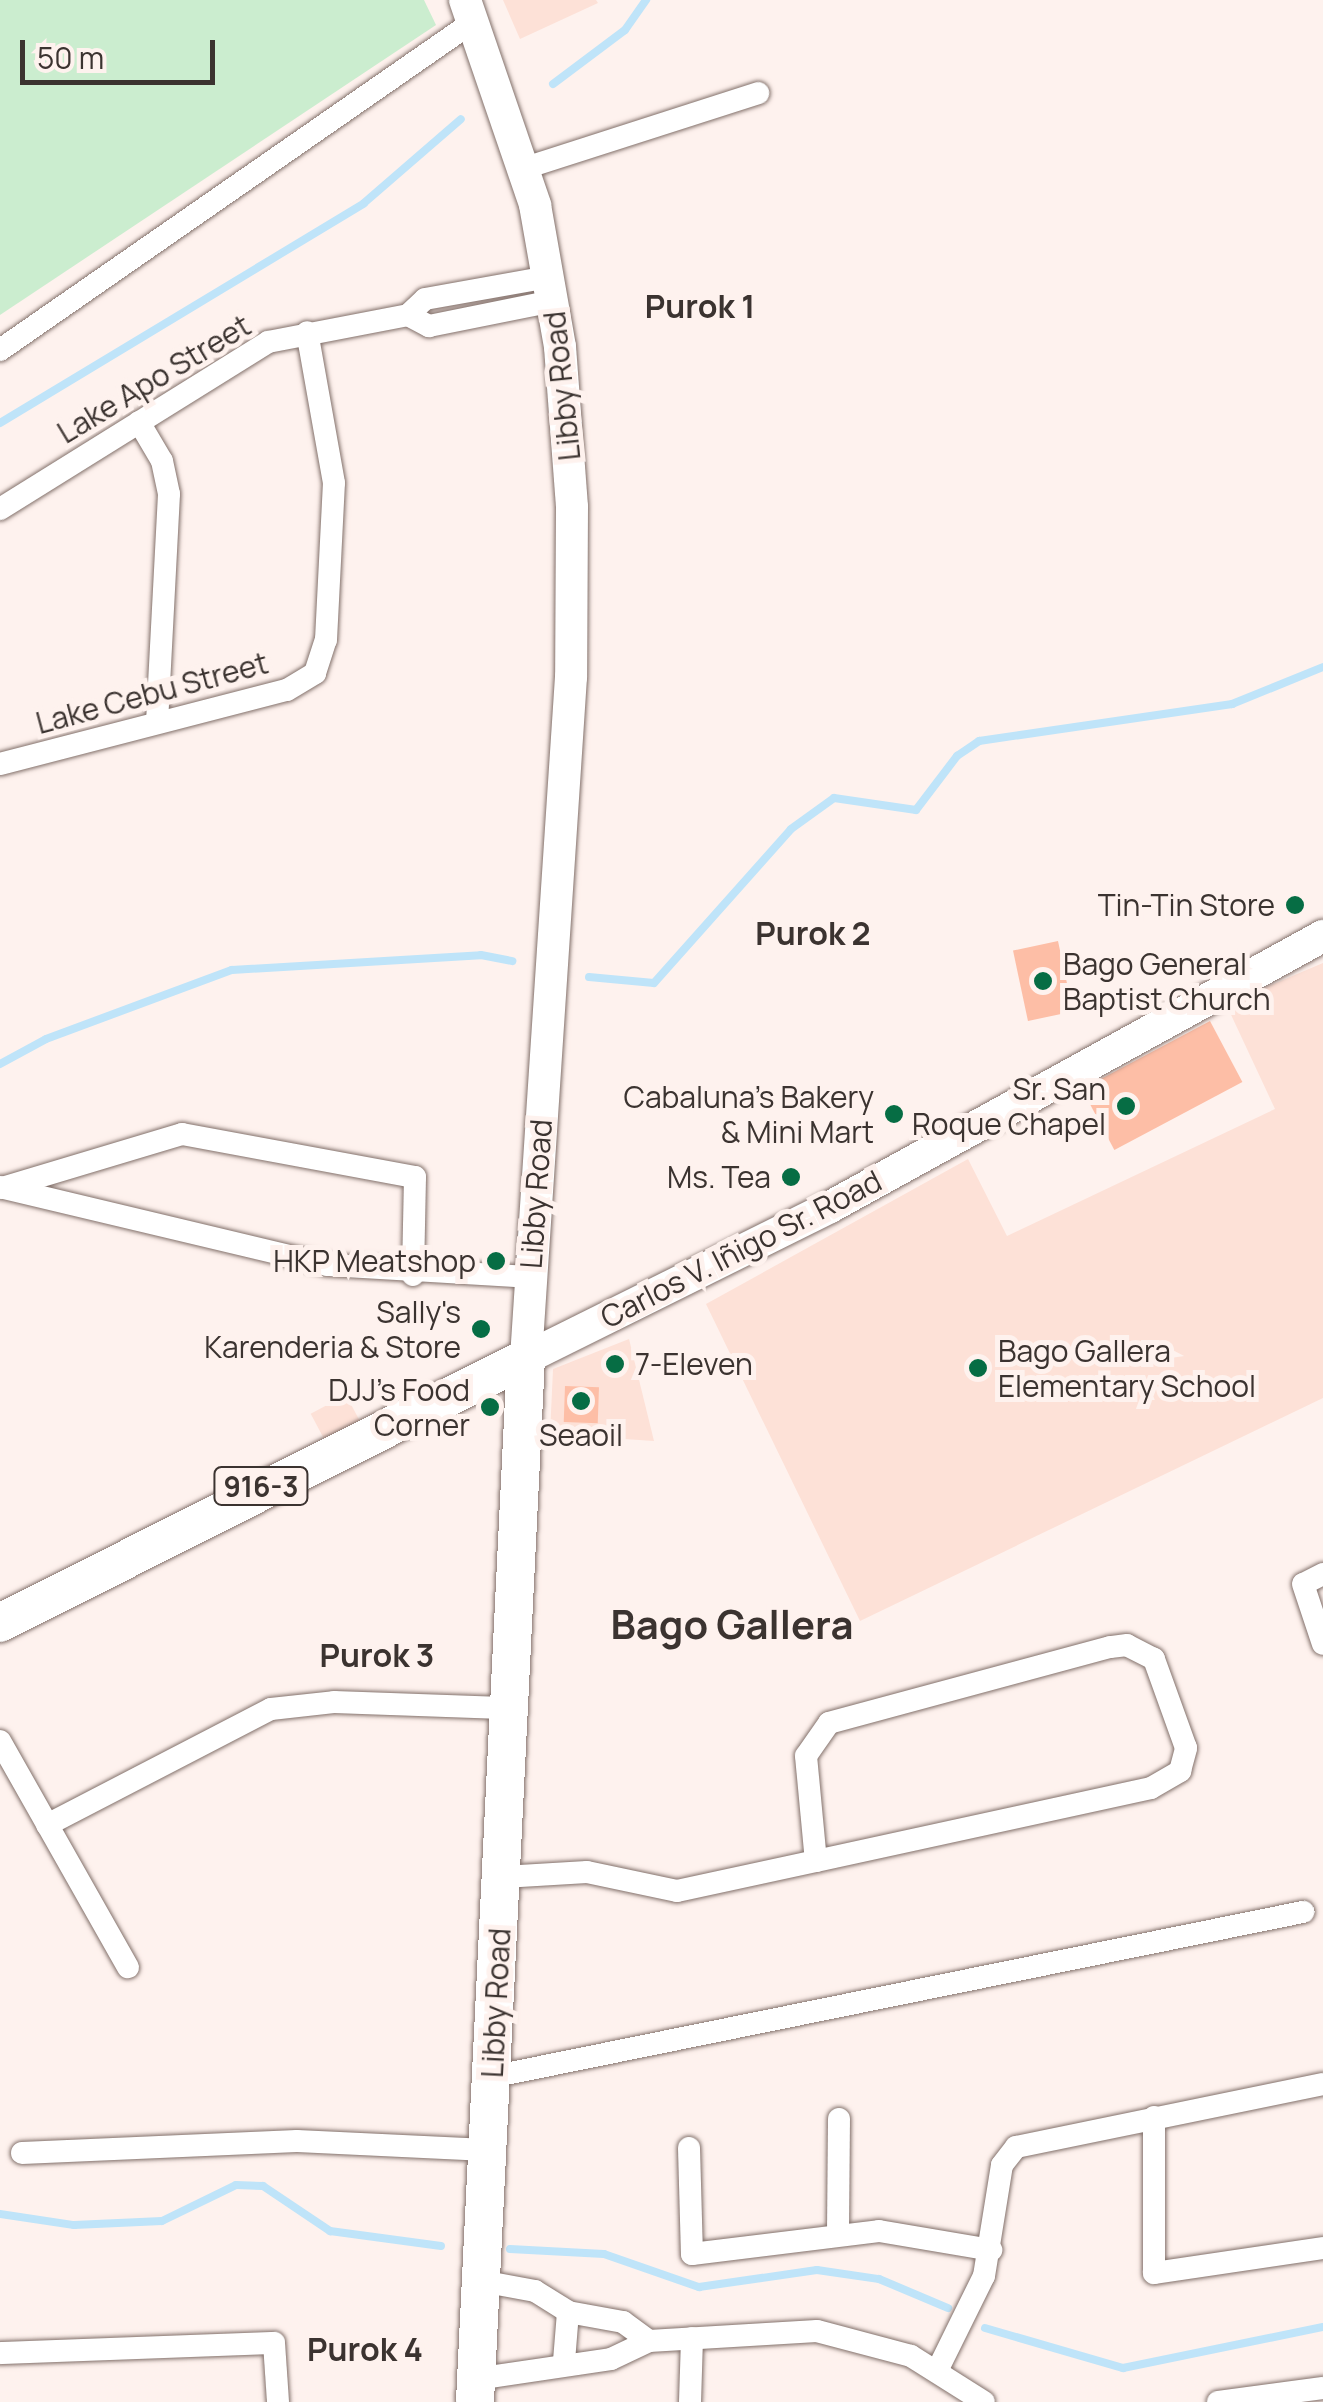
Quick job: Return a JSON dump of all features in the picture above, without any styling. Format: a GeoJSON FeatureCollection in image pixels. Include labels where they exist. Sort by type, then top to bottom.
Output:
{"type":"FeatureCollection","features":[{"type":"Feature","properties":{"kind":"main road","name":"Libby Road"},"geometry":{"type":"LineString","coordinates":[[470,10],[525,168],[551,289],[574,592],[530,1277],[475,2391]]}},
{"type":"Feature","properties":{"kind":"main road","name":"Carlos V. Iñigo Sr. Road"},"geometry":{"type":"LineString","coordinates":[[526,1358],[830,1207],[1323,936]]}},
{"type":"Feature","properties":{"kind":"main road","name":"916-3"},"geometry":{"type":"LineString","coordinates":[[0,1623],[526,1358]]}},
{"type":"Feature","properties":{"kind":"street"},"geometry":{"type":"LineString","coordinates":[[0,350],[470,10]]}},
{"type":"Feature","properties":{"kind":"street"},"geometry":{"type":"LineString","coordinates":[[525,168],[758,92]]}},
{"type":"Feature","properties":{"kind":"street","name":"Lake Apo Street"},"geometry":{"type":"LineString","coordinates":[[0,509],[268,342],[408,315],[430,326],[551,289]]}},
{"type":"Feature","properties":{"kind":"street","name":"Lake Cebu Street"},"geometry":{"type":"LineString","coordinates":[[0,764],[287,690],[315,673],[326,640],[334,483],[307,332]]}},
{"type":"Feature","properties":{"kind":"street"},"geometry":{"type":"LineString","coordinates":[[139,422],[162,461],[169,494],[157,721]]}},
{"type":"Feature","properties":{"kind":"street"},"geometry":{"type":"LineString","coordinates":[[1,1188],[182,1134],[415,1177],[413,1275]]}},
{"type":"Feature","properties":{"kind":"street"},"geometry":{"type":"LineString","coordinates":[[1,1188],[328,1266],[413,1275],[530,1277]]}},
{"type":"Feature","properties":{"kind":"street"},"geometry":{"type":"LineString","coordinates":[[1323,1574],[1303,1584],[1323,1644]]}},
{"type":"Feature","properties":{"kind":"street"},"geometry":{"type":"LineString","coordinates":[[503,1877],[587,1872],[677,1891],[816,1861],[1169,1779],[1186,1748],[1154,1659],[1128,1646],[1110,1647],[829,1723],[806,1756],[816,1861]]}},
{"type":"Feature","properties":{"kind":"street"},"geometry":{"type":"LineString","coordinates":[[47,1826],[271,1709],[334,1702],[510,1708]]}},
{"type":"Feature","properties":{"kind":"street"},"geometry":{"type":"LineString","coordinates":[[0,1741],[128,1967]]}},
{"type":"Feature","properties":{"kind":"street"},"geometry":{"type":"LineString","coordinates":[[491,2077],[1303,1912]]}},
{"type":"Feature","properties":{"kind":"street"},"geometry":{"type":"LineString","coordinates":[[937,2371],[975,2302],[991,2250],[1008,2154],[1028,2142],[1323,2084]]}},
{"type":"Feature","properties":{"kind":"street"},"geometry":{"type":"LineString","coordinates":[[1154,2116],[1154,2272],[1323,2248]]}},
{"type":"Feature","properties":{"kind":"street"},"geometry":{"type":"LineString","coordinates":[[838,2232],[839,2118]]}},
{"type":"Feature","properties":{"kind":"street"},"geometry":{"type":"LineString","coordinates":[[22,2153],[296,2141],[487,2150]]}},
{"type":"Feature","properties":{"kind":"street"},"geometry":{"type":"LineString","coordinates":[[689,2148],[692,2254],[838,2232],[991,2250]]}},
{"type":"Feature","properties":{"kind":"street"},"geometry":{"type":"LineString","coordinates":[[482,2282],[534,2291],[568,2312],[614,2319],[649,2341]]}},
{"type":"Feature","properties":{"kind":"street"},"geometry":{"type":"LineString","coordinates":[[564,2361],[568,2312]]}},
{"type":"Feature","properties":{"kind":"street"},"geometry":{"type":"LineString","coordinates":[[475,2391],[564,2361],[611,2360],[649,2341],[848,2334],[937,2371],[984,2402]]}},
{"type":"Feature","properties":{"kind":"street"},"geometry":{"type":"LineString","coordinates":[[690,2402],[692,2338]]}},
{"type":"Feature","properties":{"kind":"street"},"geometry":{"type":"LineString","coordinates":[[0,2352],[274,2343],[278,2402]]}},
{"type":"Feature","properties":{"kind":"street"},"geometry":{"type":"LineString","coordinates":[[1218,2402],[1323,2388]]}},
{"type":"Feature","properties":{"kind":"shaded area"},"geometry":{"type":"Polygon","coordinates":[[[503,0],[596,0],[598,3],[520,39],[503,0]]]}},
{"type":"Feature","properties":{"kind":"shaded area","name":"Bago Gallera Elementary School"},"geometry":{"type":"Polygon","coordinates":[[[1323,963],[1323,1398],[860,1621],[706,1304],[968,1159],[1007,1236],[1275,1109],[1226,1004],[1323,963]]]}},
{"type":"Feature","properties":{"kind":"shaded area"},"geometry":{"type":"Polygon","coordinates":[[[629,1339],[654,1441],[550,1434],[553,1369],[629,1339]]]}},
{"type":"Feature","properties":{"kind":"shaded area"},"geometry":{"type":"Polygon","coordinates":[[[346,1395],[360,1421],[325,1440],[311,1414],[346,1395]]]}},
{"type":"Feature","properties":{"kind":"green space"},"geometry":{"type":"Polygon","coordinates":[[[0,0],[424,0],[436,25],[0,315],[0,0]]]}},
{"type":"Feature","properties":{"kind":"building","name":"Bago General Baptist Church"},"geometry":{"type":"Polygon","coordinates":[[[1058,941],[1073,1011],[1028,1021],[1013,951],[1058,941]]]}},
{"type":"Feature","properties":{"kind":"building"},"geometry":{"type":"Polygon","coordinates":[[[1210,1021],[1242,1082],[1114,1150],[1082,1089],[1210,1021]]]}},
{"type":"Feature","properties":{"kind":"building","name":"Seaoil"},"geometry":{"type":"Polygon","coordinates":[[[565,1386],[599,1387],[598,1423],[564,1422],[565,1386]]]}},
{"type":"Feature","properties":{"kind":"waterway"},"geometry":{"type":"LineString","coordinates":[[553,84],[625,30],[646,0]]}},
{"type":"Feature","properties":{"kind":"waterway"},"geometry":{"type":"LineString","coordinates":[[0,423],[364,203],[461,119]]}},
{"type":"Feature","properties":{"kind":"waterway"},"geometry":{"type":"LineString","coordinates":[[589,977],[654,983],[791,829],[834,798],[916,810],[957,756],[979,741],[1232,704],[1323,667]]}},
{"type":"Feature","properties":{"kind":"waterway"},"geometry":{"type":"LineString","coordinates":[[0,1064],[46,1039],[232,970],[481,955],[512,961]]}},
{"type":"Feature","properties":{"kind":"waterway"},"geometry":{"type":"LineString","coordinates":[[0,2214],[74,2225],[162,2221],[236,2185],[263,2186],[330,2231],[441,2246]]}},
{"type":"Feature","properties":{"kind":"waterway"},"geometry":{"type":"LineString","coordinates":[[510,2249],[604,2254],[699,2287],[817,2270],[879,2279],[948,2308]]}},
{"type":"Feature","properties":{"kind":"waterway"},"geometry":{"type":"LineString","coordinates":[[985,2328],[1123,2368],[1323,2327]]}},
{"type":"Feature","properties":{"kind":"place","name":"Tin-Tin Store"},"geometry":{"type":"Point","coordinates":[1295,905]}},
{"type":"Feature","properties":{"kind":"place","name":"Bago General Baptist Church"},"geometry":{"type":"Point","coordinates":[1043,981]}},
{"type":"Feature","properties":{"kind":"place","name":"Sr. San Roque Chapel"},"geometry":{"type":"Point","coordinates":[1126,1106]}},
{"type":"Feature","properties":{"kind":"place","name":"Cabaluna's Bakery & Mini Mart"},"geometry":{"type":"Point","coordinates":[894,1114]}},
{"type":"Feature","properties":{"kind":"place","name":"Ms. Tea"},"geometry":{"type":"Point","coordinates":[791,1177]}},
{"type":"Feature","properties":{"kind":"place","name":"HKP Meatshop"},"geometry":{"type":"Point","coordinates":[496,1261]}},
{"type":"Feature","properties":{"kind":"place","name":"Sally's Karenderia & Store"},"geometry":{"type":"Point","coordinates":[481,1329]}},
{"type":"Feature","properties":{"kind":"place","name":"7-Eleven"},"geometry":{"type":"Point","coordinates":[615,1364]}},
{"type":"Feature","properties":{"kind":"place","name":"Bago Gallera Elementary School"},"geometry":{"type":"Point","coordinates":[978,1368]}},
{"type":"Feature","properties":{"kind":"place","name":"Seaoil"},"geometry":{"type":"Point","coordinates":[581,1401]}},
{"type":"Feature","properties":{"kind":"place","name":"DJJ's Food Corner"},"geometry":{"type":"Point","coordinates":[490,1407]}},
{"type":"Feature","properties":{"kind":"district","name":"Purok 1"},"geometry":{"type":"Point","coordinates":[700,306]}},
{"type":"Feature","properties":{"kind":"district","name":"Purok 2"},"geometry":{"type":"Point","coordinates":[813,933]}},
{"type":"Feature","properties":{"kind":"district","name":"Bago Gallera"},"geometry":{"type":"Point","coordinates":[732,1624]}},
{"type":"Feature","properties":{"kind":"district","name":"Purok 3"},"geometry":{"type":"Point","coordinates":[377,1655]}},
{"type":"Feature","properties":{"kind":"district","name":"Purok 4"},"geometry":{"type":"Point","coordinates":[365,2349]}}]}
